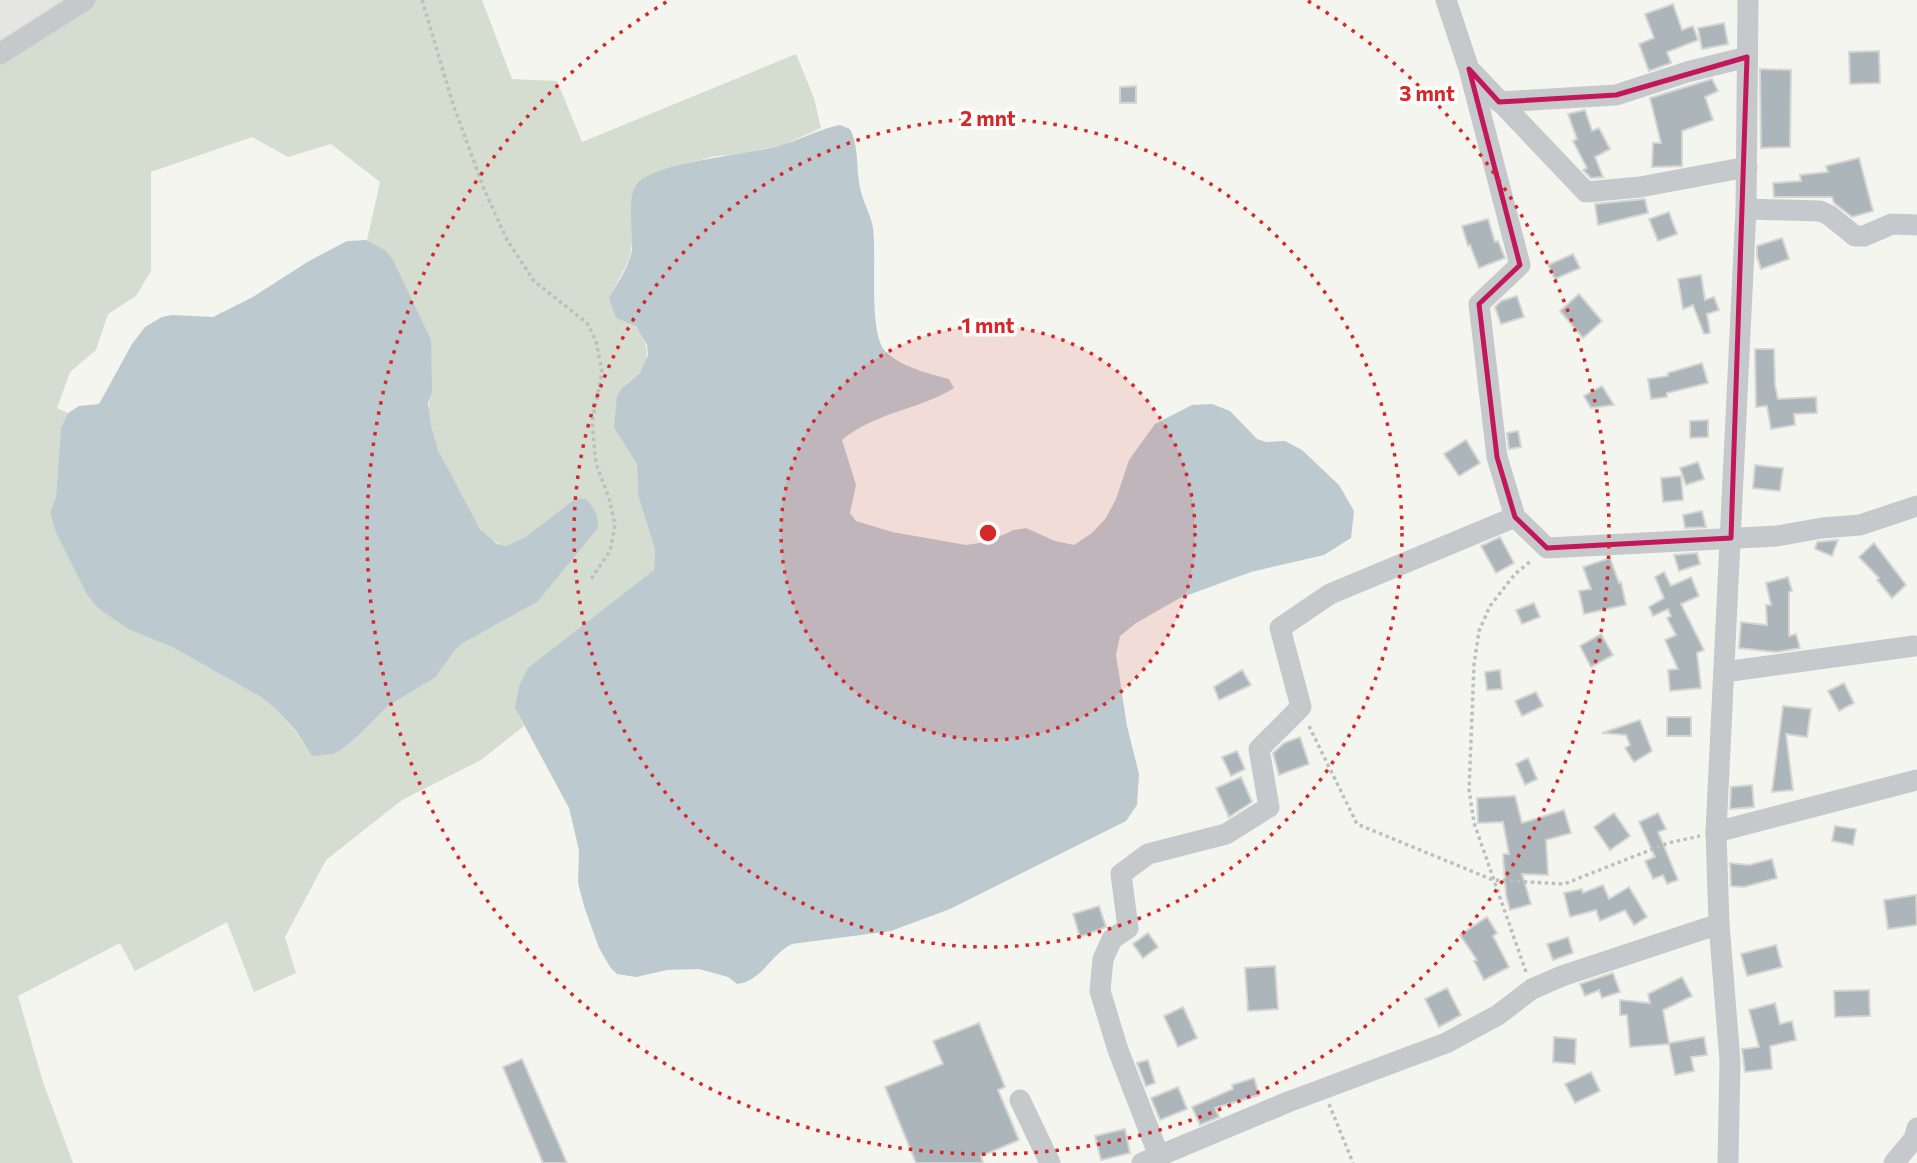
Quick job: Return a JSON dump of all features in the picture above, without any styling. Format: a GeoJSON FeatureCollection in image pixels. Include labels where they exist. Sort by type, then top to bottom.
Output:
{"type":"FeatureCollection","features":[{"type":"Feature","properties":{"kind":"street"},"geometry":{"type":"LineString","coordinates":[[0,54],[85,0]]}},
{"type":"Feature","properties":{"kind":"street"},"geometry":{"type":"LineString","coordinates":[[1446,0],[1469,69],[1520,265],[1479,304],[1497,457],[1515,517],[1547,548],[1777,536],[1860,525],[1917,506]]}},
{"type":"Feature","properties":{"kind":"street"},"geometry":{"type":"LineString","coordinates":[[1728,1163],[1730,1061],[1719,924],[1716,832],[1746,209],[1748,0]]}},
{"type":"Feature","properties":{"kind":"street"},"geometry":{"type":"LineString","coordinates":[[1499,102],[1616,95],[1687,72],[1747,57]]}},
{"type":"Feature","properties":{"kind":"street"},"geometry":{"type":"LineString","coordinates":[[1469,69],[1586,192],[1640,187],[1747,167]]}},
{"type":"Feature","properties":{"kind":"street"},"geometry":{"type":"LineString","coordinates":[[1746,209],[1820,211],[1829,215],[1851,234],[1859,236],[1892,224],[1917,225]]}},
{"type":"Feature","properties":{"kind":"street"},"geometry":{"type":"LineString","coordinates":[[1515,517],[1330,594],[1280,628],[1301,707],[1259,749],[1269,807],[1226,834],[1148,854],[1121,874],[1128,928],[1112,939],[1103,959],[1100,990],[1150,1160],[1323,1089],[1455,1039],[1498,1015],[1532,989],[1562,976],[1719,924]]}},
{"type":"Feature","properties":{"kind":"street"},"geometry":{"type":"LineString","coordinates":[[1724,672],[1913,646]]}},
{"type":"Feature","properties":{"kind":"street"},"geometry":{"type":"LineString","coordinates":[[1716,832],[1917,780]]}},
{"type":"Feature","properties":{"kind":"street"},"geometry":{"type":"LineString","coordinates":[[1020,1100],[1050,1163]]}},
{"type":"Feature","properties":{"kind":"street"},"geometry":{"type":"LineString","coordinates":[[1894,1163],[1914,1139],[1917,1128]]}},
{"type":"Feature","properties":{"kind":"path"},"geometry":{"type":"LineString","coordinates":[[422,0],[453,104],[507,240],[534,281],[587,323],[596,341],[603,372],[592,422],[596,464],[609,498],[615,525],[610,551],[592,579]]}},
{"type":"Feature","properties":{"kind":"path"},"geometry":{"type":"LineString","coordinates":[[1532,989],[1474,823],[1469,790],[1474,665],[1479,631],[1490,606],[1515,574],[1547,548]]}},
{"type":"Feature","properties":{"kind":"path"},"geometry":{"type":"LineString","coordinates":[[1301,707],[1357,824],[1493,880],[1564,884],[1668,843],[1716,832]]}},
{"type":"Feature","properties":{"kind":"path"},"geometry":{"type":"LineString","coordinates":[[1323,1089],[1353,1163]]}},
{"type":"Feature","properties":{"kind":"highlighted area"},"geometry":{"type":"Polygon","coordinates":[[[1747,57],[1731,538],[1547,548],[1515,517],[1497,457],[1479,304],[1520,265],[1469,69],[1499,102],[1616,95],[1747,57]]]}},
{"type":"Feature","properties":{"kind":"shaded area"},"geometry":{"type":"Polygon","coordinates":[[[0,0],[62,0],[0,40],[0,0]]]}},
{"type":"Feature","properties":{"kind":"shaded area"},"geometry":{"type":"Polygon","coordinates":[[[62,0],[482,0],[512,79],[557,81],[582,142],[796,54],[814,98],[821,128],[783,145],[715,156],[644,178],[629,260],[609,298],[639,331],[647,350],[641,371],[622,390],[614,428],[637,464],[638,495],[655,550],[654,570],[529,668],[515,708],[524,726],[481,760],[402,800],[326,860],[285,937],[296,973],[254,992],[227,922],[135,971],[120,943],[18,996],[43,1082],[73,1163],[0,1163],[0,40],[62,0]],[[252,137],[151,172],[151,271],[136,296],[108,314],[96,350],[70,372],[57,408],[68,413],[61,429],[56,496],[50,513],[56,533],[86,593],[130,630],[172,647],[261,697],[276,709],[296,732],[312,756],[342,749],[388,706],[436,677],[463,643],[537,602],[575,499],[525,537],[507,547],[492,540],[482,531],[436,446],[429,419],[432,393],[385,251],[367,240],[380,182],[331,144],[288,157],[252,137]]]}},
{"type":"Feature","properties":{"kind":"shaded area"},"geometry":{"type":"Polygon","coordinates":[[[840,125],[850,129],[853,136],[861,192],[873,228],[875,311],[880,341],[885,351],[898,361],[949,379],[954,388],[869,423],[842,440],[856,485],[850,513],[856,521],[892,532],[966,545],[986,542],[1026,528],[1055,541],[1074,545],[1092,533],[1106,518],[1116,499],[1129,460],[1155,424],[1192,405],[1212,404],[1230,411],[1257,439],[1266,442],[1285,441],[1302,450],[1339,485],[1354,511],[1351,538],[1324,555],[1251,572],[1180,598],[1136,623],[1120,636],[1116,655],[1127,726],[1139,774],[1137,805],[1126,821],[950,909],[891,931],[792,944],[746,982],[737,984],[728,977],[699,969],[667,970],[636,977],[617,974],[599,948],[584,906],[578,883],[579,850],[569,808],[515,708],[519,686],[528,668],[654,570],[655,550],[638,495],[637,464],[614,428],[617,396],[623,387],[640,373],[648,355],[647,345],[636,326],[616,318],[609,298],[631,255],[633,191],[646,177],[662,170],[770,148],[840,125]]]}},
{"type":"Feature","properties":{"kind":"shaded area"},"geometry":{"type":"Polygon","coordinates":[[[367,240],[386,251],[393,260],[431,340],[432,393],[428,403],[431,426],[438,450],[480,529],[497,544],[507,546],[525,537],[575,499],[586,499],[594,509],[598,528],[537,602],[463,643],[436,677],[388,706],[342,749],[333,754],[312,756],[296,731],[261,697],[172,647],[130,630],[98,608],[86,593],[56,533],[50,513],[56,496],[61,428],[68,413],[79,406],[99,404],[132,344],[145,327],[162,317],[172,315],[213,317],[253,297],[309,261],[347,241],[367,240]]]}},
{"type":"Feature","properties":{"kind":"building"},"geometry":{"type":"Polygon","coordinates":[[[1673,4],[1682,30],[1693,26],[1698,40],[1667,52],[1671,63],[1649,71],[1639,44],[1654,38],[1645,14],[1673,4]]]}},
{"type":"Feature","properties":{"kind":"building"},"geometry":{"type":"Polygon","coordinates":[[[1724,23],[1728,44],[1702,49],[1698,28],[1724,23]]]}},
{"type":"Feature","properties":{"kind":"building"},"geometry":{"type":"Polygon","coordinates":[[[1879,51],[1880,83],[1850,84],[1849,52],[1879,51]]]}},
{"type":"Feature","properties":{"kind":"building"},"geometry":{"type":"Polygon","coordinates":[[[1760,69],[1791,70],[1790,147],[1761,148],[1760,69]]]}},
{"type":"Feature","properties":{"kind":"building"},"geometry":{"type":"Polygon","coordinates":[[[1712,79],[1718,91],[1705,97],[1713,120],[1682,131],[1682,166],[1652,167],[1653,143],[1661,143],[1650,98],[1712,79]]]}},
{"type":"Feature","properties":{"kind":"building"},"geometry":{"type":"Polygon","coordinates":[[[1136,86],[1136,103],[1120,103],[1120,87],[1136,86]]]}},
{"type":"Feature","properties":{"kind":"building"},"geometry":{"type":"Polygon","coordinates":[[[1585,110],[1592,131],[1599,128],[1610,149],[1595,157],[1603,177],[1591,178],[1583,170],[1587,168],[1573,141],[1577,139],[1568,114],[1585,110]]]}},
{"type":"Feature","properties":{"kind":"building"},"geometry":{"type":"Polygon","coordinates":[[[1859,158],[1873,211],[1852,217],[1834,203],[1832,197],[1774,197],[1773,183],[1801,181],[1800,175],[1828,172],[1826,166],[1859,158]]]}},
{"type":"Feature","properties":{"kind":"building"},"geometry":{"type":"Polygon","coordinates":[[[1645,199],[1648,213],[1598,225],[1595,204],[1645,199]]]}},
{"type":"Feature","properties":{"kind":"building"},"geometry":{"type":"Polygon","coordinates":[[[1669,212],[1677,234],[1658,241],[1649,219],[1669,212]]]}},
{"type":"Feature","properties":{"kind":"building"},"geometry":{"type":"Polygon","coordinates":[[[1488,219],[1495,242],[1498,241],[1505,258],[1479,268],[1462,226],[1488,219]]]}},
{"type":"Feature","properties":{"kind":"building"},"geometry":{"type":"Polygon","coordinates":[[[1782,238],[1789,259],[1761,269],[1757,246],[1782,238]]]}},
{"type":"Feature","properties":{"kind":"building"},"geometry":{"type":"Polygon","coordinates":[[[1573,254],[1580,268],[1555,279],[1548,265],[1573,254]]]}},
{"type":"Feature","properties":{"kind":"building"},"geometry":{"type":"Polygon","coordinates":[[[1701,275],[1705,300],[1714,297],[1719,310],[1707,314],[1710,333],[1704,334],[1693,305],[1683,309],[1678,279],[1701,275]]]}},
{"type":"Feature","properties":{"kind":"building"},"geometry":{"type":"Polygon","coordinates":[[[1579,294],[1602,321],[1583,338],[1560,311],[1579,294]]]}},
{"type":"Feature","properties":{"kind":"building"},"geometry":{"type":"Polygon","coordinates":[[[1517,296],[1524,317],[1501,324],[1495,307],[1501,301],[1517,296]]]}},
{"type":"Feature","properties":{"kind":"building"},"geometry":{"type":"Polygon","coordinates":[[[1755,349],[1774,349],[1778,399],[1816,397],[1817,413],[1794,414],[1795,425],[1771,429],[1767,406],[1756,407],[1755,349]]]}},
{"type":"Feature","properties":{"kind":"building"},"geometry":{"type":"Polygon","coordinates":[[[1702,363],[1708,383],[1667,393],[1667,397],[1651,399],[1648,379],[1668,376],[1668,373],[1702,363]]]}},
{"type":"Feature","properties":{"kind":"building"},"geometry":{"type":"Polygon","coordinates":[[[1602,386],[1614,405],[1591,408],[1584,396],[1602,386]]]}},
{"type":"Feature","properties":{"kind":"building"},"geometry":{"type":"Polygon","coordinates":[[[1708,420],[1708,437],[1690,438],[1690,421],[1708,420]]]}},
{"type":"Feature","properties":{"kind":"building"},"geometry":{"type":"Polygon","coordinates":[[[1518,431],[1521,447],[1509,449],[1507,433],[1518,431]]]}},
{"type":"Feature","properties":{"kind":"building"},"geometry":{"type":"Polygon","coordinates":[[[1466,440],[1480,463],[1459,476],[1444,454],[1466,440]]]}},
{"type":"Feature","properties":{"kind":"building"},"geometry":{"type":"Polygon","coordinates":[[[1698,462],[1704,479],[1686,485],[1680,468],[1698,462]]]}},
{"type":"Feature","properties":{"kind":"building"},"geometry":{"type":"Polygon","coordinates":[[[1755,465],[1783,468],[1780,491],[1753,488],[1755,465]]]}},
{"type":"Feature","properties":{"kind":"building"},"geometry":{"type":"Polygon","coordinates":[[[1681,476],[1683,500],[1663,502],[1661,478],[1681,476]]]}},
{"type":"Feature","properties":{"kind":"building"},"geometry":{"type":"Polygon","coordinates":[[[1702,511],[1706,527],[1685,528],[1683,515],[1702,511]]]}},
{"type":"Feature","properties":{"kind":"building"},"geometry":{"type":"Polygon","coordinates":[[[1500,537],[1514,563],[1496,573],[1481,546],[1500,537]]]}},
{"type":"Feature","properties":{"kind":"building"},"geometry":{"type":"Polygon","coordinates":[[[1838,540],[1832,556],[1815,549],[1817,542],[1838,540]]]}},
{"type":"Feature","properties":{"kind":"building"},"geometry":{"type":"Polygon","coordinates":[[[1874,543],[1906,585],[1892,598],[1877,580],[1879,578],[1859,557],[1874,543]]]}},
{"type":"Feature","properties":{"kind":"building"},"geometry":{"type":"Polygon","coordinates":[[[1697,553],[1700,564],[1679,571],[1674,555],[1697,553]]]}},
{"type":"Feature","properties":{"kind":"building"},"geometry":{"type":"Polygon","coordinates":[[[1610,558],[1619,583],[1621,582],[1626,605],[1584,614],[1579,591],[1591,589],[1583,567],[1610,558]]]}},
{"type":"Feature","properties":{"kind":"building"},"geometry":{"type":"Polygon","coordinates":[[[1664,572],[1671,586],[1691,577],[1699,596],[1681,604],[1704,650],[1697,653],[1701,688],[1670,691],[1668,670],[1678,669],[1665,640],[1676,635],[1667,618],[1671,616],[1668,609],[1653,616],[1649,607],[1664,598],[1655,577],[1664,572]]]}},
{"type":"Feature","properties":{"kind":"building"},"geometry":{"type":"Polygon","coordinates":[[[1788,577],[1792,591],[1789,592],[1789,636],[1796,634],[1800,648],[1776,652],[1739,648],[1741,622],[1767,625],[1766,605],[1771,605],[1766,583],[1788,577]]]}},
{"type":"Feature","properties":{"kind":"building"},"geometry":{"type":"Polygon","coordinates":[[[1534,603],[1540,617],[1522,624],[1516,610],[1534,603]]]}},
{"type":"Feature","properties":{"kind":"building"},"geometry":{"type":"Polygon","coordinates":[[[1601,634],[1613,655],[1591,667],[1580,646],[1601,634]]]}},
{"type":"Feature","properties":{"kind":"building"},"geometry":{"type":"Polygon","coordinates":[[[1242,670],[1251,685],[1219,700],[1214,687],[1242,670]]]}},
{"type":"Feature","properties":{"kind":"building"},"geometry":{"type":"Polygon","coordinates":[[[1500,670],[1502,689],[1487,690],[1485,672],[1500,670]]]}},
{"type":"Feature","properties":{"kind":"building"},"geometry":{"type":"Polygon","coordinates":[[[1844,683],[1854,703],[1839,711],[1828,691],[1844,683]]]}},
{"type":"Feature","properties":{"kind":"building"},"geometry":{"type":"Polygon","coordinates":[[[1536,692],[1543,706],[1522,716],[1515,701],[1536,692]]]}},
{"type":"Feature","properties":{"kind":"building"},"geometry":{"type":"Polygon","coordinates":[[[1783,706],[1811,709],[1807,737],[1786,734],[1793,790],[1772,792],[1783,706]]]}},
{"type":"Feature","properties":{"kind":"building"},"geometry":{"type":"Polygon","coordinates":[[[1667,717],[1691,717],[1691,736],[1667,736],[1667,717]]]}},
{"type":"Feature","properties":{"kind":"building"},"geometry":{"type":"Polygon","coordinates":[[[1640,720],[1652,751],[1634,762],[1625,748],[1630,745],[1626,735],[1602,733],[1640,720]]]}},
{"type":"Feature","properties":{"kind":"building"},"geometry":{"type":"Polygon","coordinates":[[[1300,737],[1309,764],[1279,775],[1273,753],[1284,743],[1300,737]]]}},
{"type":"Feature","properties":{"kind":"building"},"geometry":{"type":"Polygon","coordinates":[[[1237,751],[1245,769],[1231,776],[1222,757],[1237,751]]]}},
{"type":"Feature","properties":{"kind":"building"},"geometry":{"type":"Polygon","coordinates":[[[1528,758],[1537,779],[1525,785],[1516,764],[1528,758]]]}},
{"type":"Feature","properties":{"kind":"building"},"geometry":{"type":"Polygon","coordinates":[[[1241,777],[1252,802],[1229,817],[1216,788],[1241,777]]]}},
{"type":"Feature","properties":{"kind":"building"},"geometry":{"type":"Polygon","coordinates":[[[1752,785],[1754,807],[1730,809],[1731,787],[1752,785]]]}},
{"type":"Feature","properties":{"kind":"building"},"geometry":{"type":"Polygon","coordinates":[[[1515,796],[1522,823],[1564,810],[1571,833],[1546,840],[1548,875],[1522,874],[1531,904],[1510,910],[1506,895],[1503,854],[1509,854],[1503,822],[1478,823],[1477,798],[1515,796]]]}},
{"type":"Feature","properties":{"kind":"building"},"geometry":{"type":"Polygon","coordinates":[[[1614,813],[1630,836],[1610,850],[1594,827],[1614,813]]]}},
{"type":"Feature","properties":{"kind":"building"},"geometry":{"type":"Polygon","coordinates":[[[1658,813],[1666,829],[1658,832],[1678,880],[1667,884],[1663,875],[1653,879],[1645,861],[1655,857],[1639,822],[1658,813]]]}},
{"type":"Feature","properties":{"kind":"building"},"geometry":{"type":"Polygon","coordinates":[[[1835,826],[1856,829],[1853,845],[1832,841],[1835,826]]]}},
{"type":"Feature","properties":{"kind":"building"},"geometry":{"type":"Polygon","coordinates":[[[1772,859],[1777,878],[1744,887],[1731,886],[1730,863],[1749,865],[1772,859]]]}},
{"type":"Feature","properties":{"kind":"building"},"geometry":{"type":"Polygon","coordinates":[[[1603,885],[1609,899],[1629,887],[1647,917],[1634,925],[1625,910],[1600,921],[1596,910],[1570,917],[1564,893],[1582,889],[1583,893],[1603,885]]]}},
{"type":"Feature","properties":{"kind":"building"},"geometry":{"type":"Polygon","coordinates":[[[1916,895],[1917,925],[1888,929],[1884,900],[1916,895]]]}},
{"type":"Feature","properties":{"kind":"building"},"geometry":{"type":"Polygon","coordinates":[[[1099,906],[1106,927],[1080,937],[1073,914],[1099,906]]]}},
{"type":"Feature","properties":{"kind":"building"},"geometry":{"type":"Polygon","coordinates":[[[1487,917],[1497,933],[1493,936],[1509,967],[1484,980],[1474,961],[1477,960],[1460,935],[1487,917]]]}},
{"type":"Feature","properties":{"kind":"building"},"geometry":{"type":"Polygon","coordinates":[[[1148,933],[1158,947],[1143,958],[1133,944],[1148,933]]]}},
{"type":"Feature","properties":{"kind":"building"},"geometry":{"type":"Polygon","coordinates":[[[1568,937],[1573,953],[1553,960],[1547,944],[1568,937]]]}},
{"type":"Feature","properties":{"kind":"building"},"geometry":{"type":"Polygon","coordinates":[[[1776,945],[1782,967],[1747,976],[1741,954],[1776,945]]]}},
{"type":"Feature","properties":{"kind":"building"},"geometry":{"type":"Polygon","coordinates":[[[1275,966],[1278,1009],[1248,1011],[1245,968],[1275,966]]]}},
{"type":"Feature","properties":{"kind":"building"},"geometry":{"type":"Polygon","coordinates":[[[1613,973],[1620,992],[1602,998],[1599,990],[1585,996],[1580,984],[1613,973]]]}},
{"type":"Feature","properties":{"kind":"building"},"geometry":{"type":"Polygon","coordinates":[[[1682,977],[1692,996],[1663,1010],[1669,1043],[1704,1037],[1707,1055],[1691,1057],[1694,1071],[1675,1075],[1669,1044],[1630,1047],[1627,1015],[1620,1015],[1620,1000],[1650,1003],[1648,994],[1682,977]]]}},
{"type":"Feature","properties":{"kind":"building"},"geometry":{"type":"Polygon","coordinates":[[[1447,988],[1461,1015],[1439,1027],[1425,999],[1447,988]]]}},
{"type":"Feature","properties":{"kind":"building"},"geometry":{"type":"Polygon","coordinates":[[[1869,990],[1870,1016],[1835,1017],[1834,991],[1869,990]]]}},
{"type":"Feature","properties":{"kind":"building"},"geometry":{"type":"Polygon","coordinates":[[[1775,1003],[1780,1024],[1792,1021],[1796,1040],[1770,1046],[1772,1069],[1745,1072],[1742,1049],[1759,1047],[1749,1010],[1775,1003]]]}},
{"type":"Feature","properties":{"kind":"building"},"geometry":{"type":"Polygon","coordinates":[[[1183,1007],[1197,1038],[1178,1047],[1164,1016],[1183,1007]]]}},
{"type":"Feature","properties":{"kind":"building"},"geometry":{"type":"Polygon","coordinates":[[[979,1023],[1005,1087],[998,1090],[1019,1140],[981,1156],[983,1163],[916,1163],[885,1087],[943,1064],[933,1041],[979,1023]]]}},
{"type":"Feature","properties":{"kind":"building"},"geometry":{"type":"Polygon","coordinates":[[[1554,1037],[1576,1039],[1575,1064],[1553,1062],[1554,1037]]]}},
{"type":"Feature","properties":{"kind":"building"},"geometry":{"type":"Polygon","coordinates":[[[522,1059],[567,1163],[543,1163],[503,1067],[522,1059]]]}},
{"type":"Feature","properties":{"kind":"building"},"geometry":{"type":"Polygon","coordinates":[[[1148,1060],[1155,1083],[1146,1086],[1137,1063],[1148,1060]]]}},
{"type":"Feature","properties":{"kind":"building"},"geometry":{"type":"Polygon","coordinates":[[[1591,1072],[1600,1091],[1575,1103],[1565,1084],[1591,1072]]]}},
{"type":"Feature","properties":{"kind":"building"},"geometry":{"type":"Polygon","coordinates":[[[1254,1078],[1259,1095],[1215,1108],[1219,1117],[1200,1125],[1192,1107],[1233,1089],[1232,1085],[1254,1078]]]}},
{"type":"Feature","properties":{"kind":"building"},"geometry":{"type":"Polygon","coordinates":[[[1178,1087],[1187,1109],[1160,1120],[1151,1098],[1178,1087]]]}},
{"type":"Feature","properties":{"kind":"building"},"geometry":{"type":"Polygon","coordinates":[[[1125,1129],[1130,1153],[1101,1160],[1095,1136],[1125,1129]]]}}]}
